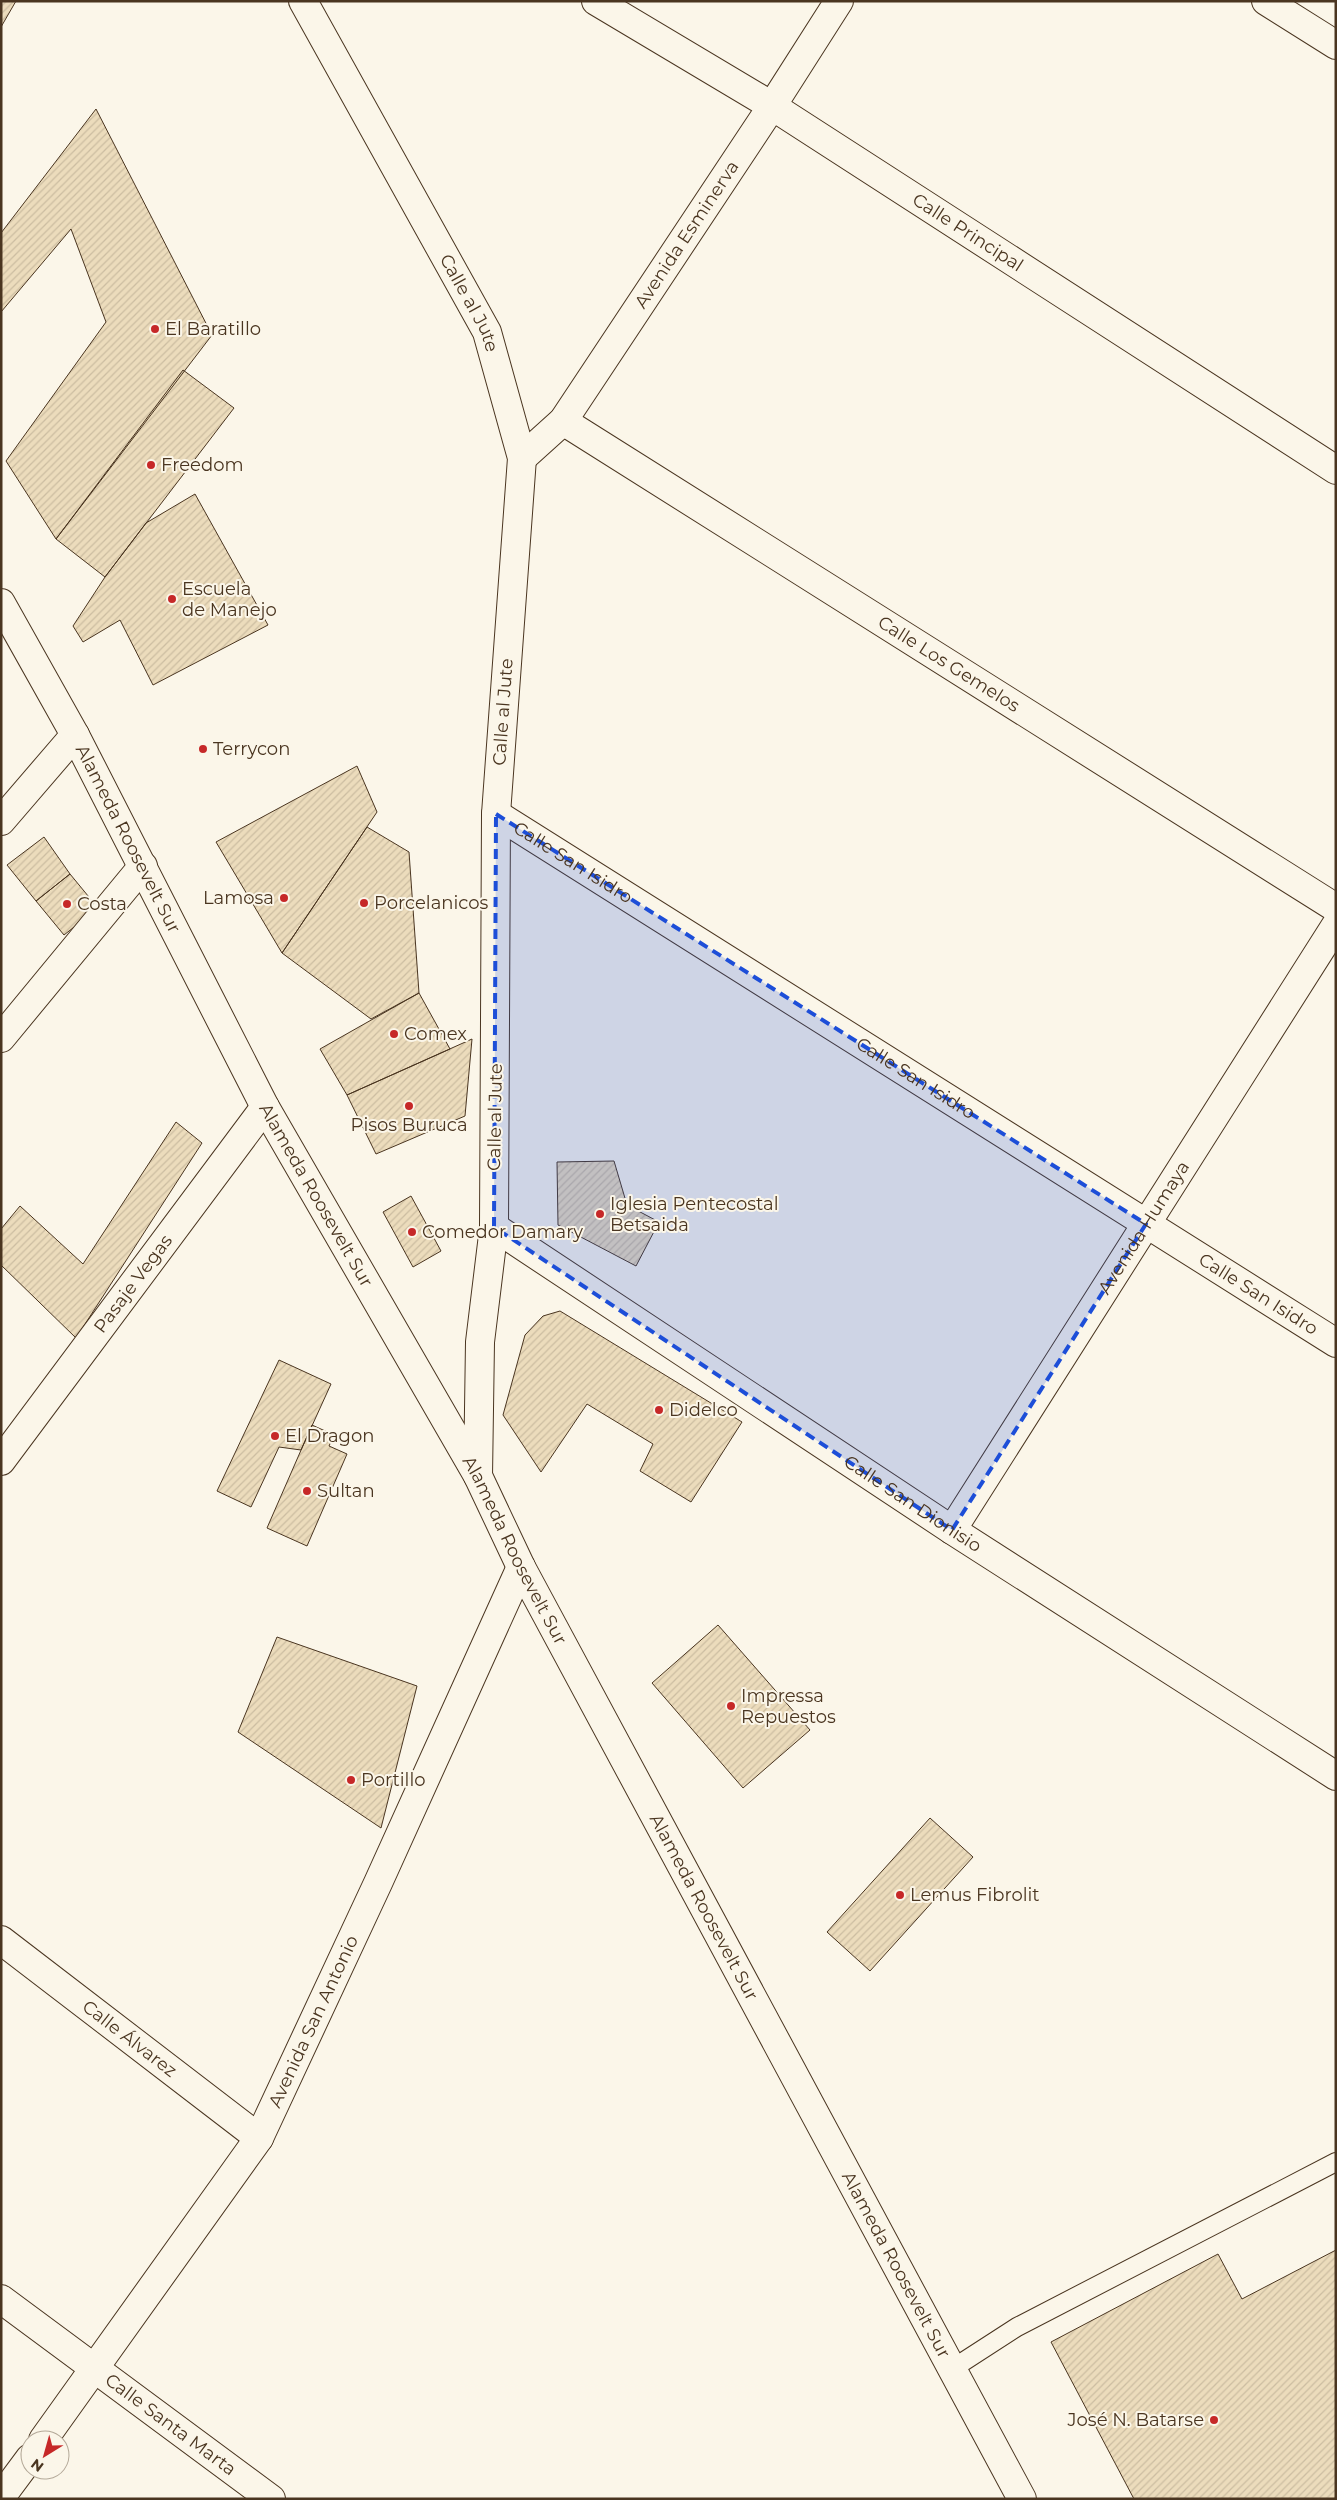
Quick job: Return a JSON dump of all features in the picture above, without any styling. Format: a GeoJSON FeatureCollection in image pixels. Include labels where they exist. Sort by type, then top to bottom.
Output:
{"type":"FeatureCollection","features":[{"type":"Feature","properties":{"kind":"main road","name":"Calle al Jute"},"geometry":{"type":"LineString","coordinates":[[302,1],[487,332],[522,458],[496,814],[494,1227],[480,1342],[478,1476]]}},
{"type":"Feature","properties":{"kind":"main road","name":"Calle Principal"},"geometry":{"type":"LineString","coordinates":[[596,1],[772,106],[1336,470]]}},
{"type":"Feature","properties":{"kind":"main road","name":"Avenida Esminerva"},"geometry":{"type":"LineString","coordinates":[[522,458],[563,421],[772,106],[839,1]]}},
{"type":"Feature","properties":{"kind":"main road"},"geometry":{"type":"LineString","coordinates":[[1266,1],[1336,45]]}},
{"type":"Feature","properties":{"kind":"main road","name":"Calle Los Gemelos"},"geometry":{"type":"LineString","coordinates":[[563,421],[1336,908]]}},
{"type":"Feature","properties":{"kind":"main road","name":"Alameda Roosevelt Sur"},"geometry":{"type":"LineString","coordinates":[[1,603],[75,735],[265,1107],[478,1476],[521,1567],[1022,2499]]}},
{"type":"Feature","properties":{"kind":"main road"},"geometry":{"type":"LineString","coordinates":[[1,821],[75,735]]}},
{"type":"Feature","properties":{"kind":"main road","name":"Calle San Isidro"},"geometry":{"type":"LineString","coordinates":[[496,814],[1336,1343]]}},
{"type":"Feature","properties":{"kind":"main road"},"geometry":{"type":"LineString","coordinates":[[1,1038],[143,866]]}},
{"type":"Feature","properties":{"kind":"main road","name":"Avenida Humaya"},"geometry":{"type":"LineString","coordinates":[[952,1530],[1336,925]]}},
{"type":"Feature","properties":{"kind":"main road","name":"Pasaje Vegas"},"geometry":{"type":"LineString","coordinates":[[1,1461],[265,1107]]}},
{"type":"Feature","properties":{"kind":"main road","name":"Calle San Dionisio"},"geometry":{"type":"LineString","coordinates":[[494,1227],[952,1530],[1336,1776]]}},
{"type":"Feature","properties":{"kind":"main road","name":"Avenida San Antonio"},"geometry":{"type":"LineString","coordinates":[[51,2430],[259,2138],[378,1884],[521,1567]]}},
{"type":"Feature","properties":{"kind":"main road","name":"Calle Álvarez"},"geometry":{"type":"LineString","coordinates":[[1,1940],[259,2138]]}},
{"type":"Feature","properties":{"kind":"main road","name":"Calle Santa Marta"},"geometry":{"type":"LineString","coordinates":[[1,2299],[271,2499]]}},
{"type":"Feature","properties":{"kind":"main road"},"geometry":{"type":"LineString","coordinates":[[1,2497],[20,2471]]}},
{"type":"Feature","properties":{"kind":"lane"},"geometry":{"type":"LineString","coordinates":[[952,2369],[1017,2327],[1336,2162]]}},
{"type":"Feature","properties":{"kind":"highlighted area"},"geometry":{"type":"Polygon","coordinates":[[[496,814],[1146,1224],[952,1530],[494,1227],[496,814]]]}},
{"type":"Feature","properties":{"kind":"building"},"geometry":{"type":"Polygon","coordinates":[[[1,1],[16,1],[1,27],[1,1]]]}},
{"type":"Feature","properties":{"kind":"building","name":"El Baratillo"},"geometry":{"type":"Polygon","coordinates":[[[96,109],[212,335],[56,539],[6,461],[106,322],[71,229],[1,312],[1,233],[96,109]]]}},
{"type":"Feature","properties":{"kind":"building","name":"Freedom"},"geometry":{"type":"Polygon","coordinates":[[[183,370],[234,408],[105,577],[56,539],[183,370]]]}},
{"type":"Feature","properties":{"kind":"building","name":"Escuela de Manejo"},"geometry":{"type":"Polygon","coordinates":[[[195,494],[268,625],[153,685],[120,620],[83,642],[73,626],[105,577],[146,523],[195,494]]]}},
{"type":"Feature","properties":{"kind":"building","name":"Lamosa"},"geometry":{"type":"Polygon","coordinates":[[[357,766],[377,812],[282,953],[216,842],[357,766]]]}},
{"type":"Feature","properties":{"kind":"building","name":"Porcelanicos"},"geometry":{"type":"Polygon","coordinates":[[[367,827],[409,852],[419,993],[371,1019],[282,953],[367,827]]]}},
{"type":"Feature","properties":{"kind":"building"},"geometry":{"type":"Polygon","coordinates":[[[44,837],[70,874],[36,901],[7,865],[44,837]]]}},
{"type":"Feature","properties":{"kind":"building","name":"Costa"},"geometry":{"type":"Polygon","coordinates":[[[70,874],[98,908],[64,935],[36,901],[70,874]]]}},
{"type":"Feature","properties":{"kind":"building","name":"Comex"},"geometry":{"type":"Polygon","coordinates":[[[419,993],[450,1049],[347,1095],[320,1049],[419,993]]]}},
{"type":"Feature","properties":{"kind":"building","name":"Pisos Buruca"},"geometry":{"type":"Polygon","coordinates":[[[472,1039],[465,1116],[376,1154],[347,1095],[472,1039]]]}},
{"type":"Feature","properties":{"kind":"building"},"geometry":{"type":"Polygon","coordinates":[[[176,1122],[202,1143],[76,1338],[1,1265],[1,1229],[20,1206],[83,1264],[176,1122]]]}},
{"type":"Feature","properties":{"kind":"building","name":"Iglesia Pentecostal Betsaida"},"geometry":{"type":"Polygon","coordinates":[[[614,1161],[627,1205],[659,1222],[636,1266],[558,1225],[557,1162],[614,1161]]]}},
{"type":"Feature","properties":{"kind":"building","name":"Comedor Damary"},"geometry":{"type":"Polygon","coordinates":[[[411,1196],[441,1251],[413,1267],[383,1212],[411,1196]]]}},
{"type":"Feature","properties":{"kind":"building","name":"Didelco"},"geometry":{"type":"Polygon","coordinates":[[[560,1311],[742,1422],[691,1502],[640,1471],[653,1444],[587,1404],[541,1472],[503,1415],[525,1335],[543,1316],[560,1311]]]}},
{"type":"Feature","properties":{"kind":"building","name":"El Dragon"},"geometry":{"type":"Polygon","coordinates":[[[279,1360],[331,1384],[301,1450],[279,1447],[251,1507],[217,1491],[279,1360]]]}},
{"type":"Feature","properties":{"kind":"building","name":"Sultan"},"geometry":{"type":"Polygon","coordinates":[[[312,1425],[334,1435],[329,1446],[347,1454],[307,1546],[267,1528],[312,1425]]]}},
{"type":"Feature","properties":{"kind":"building","name":"Impressa Repuestos"},"geometry":{"type":"Polygon","coordinates":[[[718,1625],[810,1730],[743,1788],[652,1683],[718,1625]]]}},
{"type":"Feature","properties":{"kind":"building","name":"Portillo"},"geometry":{"type":"Polygon","coordinates":[[[277,1637],[417,1686],[381,1828],[238,1732],[277,1637]]]}},
{"type":"Feature","properties":{"kind":"building","name":"Lemus Fibrolit"},"geometry":{"type":"Polygon","coordinates":[[[930,1818],[973,1857],[870,1971],[827,1932],[930,1818]]]}},
{"type":"Feature","properties":{"kind":"building","name":"José N. Batarse"},"geometry":{"type":"Polygon","coordinates":[[[1336,2250],[1336,2499],[1134,2499],[1051,2342],[1218,2254],[1242,2299],[1336,2250]]]}},
{"type":"Feature","properties":{"kind":"place","name":"El Baratillo"},"geometry":{"type":"Point","coordinates":[155,329]}},
{"type":"Feature","properties":{"kind":"place","name":"Freedom"},"geometry":{"type":"Point","coordinates":[151,465]}},
{"type":"Feature","properties":{"kind":"place","name":"Escuela de Manejo"},"geometry":{"type":"Point","coordinates":[172,599]}},
{"type":"Feature","properties":{"kind":"place","name":"Terrycon"},"geometry":{"type":"Point","coordinates":[203,749]}},
{"type":"Feature","properties":{"kind":"place","name":"Lamosa"},"geometry":{"type":"Point","coordinates":[284,898]}},
{"type":"Feature","properties":{"kind":"place","name":"Porcelanicos"},"geometry":{"type":"Point","coordinates":[364,903]}},
{"type":"Feature","properties":{"kind":"place","name":"Costa"},"geometry":{"type":"Point","coordinates":[67,904]}},
{"type":"Feature","properties":{"kind":"place","name":"Comex"},"geometry":{"type":"Point","coordinates":[394,1034]}},
{"type":"Feature","properties":{"kind":"place","name":"Pisos Buruca"},"geometry":{"type":"Point","coordinates":[409,1106]}},
{"type":"Feature","properties":{"kind":"place","name":"Iglesia Pentecostal Betsaida"},"geometry":{"type":"Point","coordinates":[600,1214]}},
{"type":"Feature","properties":{"kind":"place","name":"Comedor Damary"},"geometry":{"type":"Point","coordinates":[412,1232]}},
{"type":"Feature","properties":{"kind":"place","name":"Didelco"},"geometry":{"type":"Point","coordinates":[659,1410]}},
{"type":"Feature","properties":{"kind":"place","name":"El Dragon"},"geometry":{"type":"Point","coordinates":[275,1436]}},
{"type":"Feature","properties":{"kind":"place","name":"Sultan"},"geometry":{"type":"Point","coordinates":[307,1491]}},
{"type":"Feature","properties":{"kind":"place","name":"Impressa Repuestos"},"geometry":{"type":"Point","coordinates":[731,1706]}},
{"type":"Feature","properties":{"kind":"place","name":"Portillo"},"geometry":{"type":"Point","coordinates":[351,1780]}},
{"type":"Feature","properties":{"kind":"place","name":"Lemus Fibrolit"},"geometry":{"type":"Point","coordinates":[900,1895]}},
{"type":"Feature","properties":{"kind":"place","name":"José N. Batarse"},"geometry":{"type":"Point","coordinates":[1214,2420]}}]}
